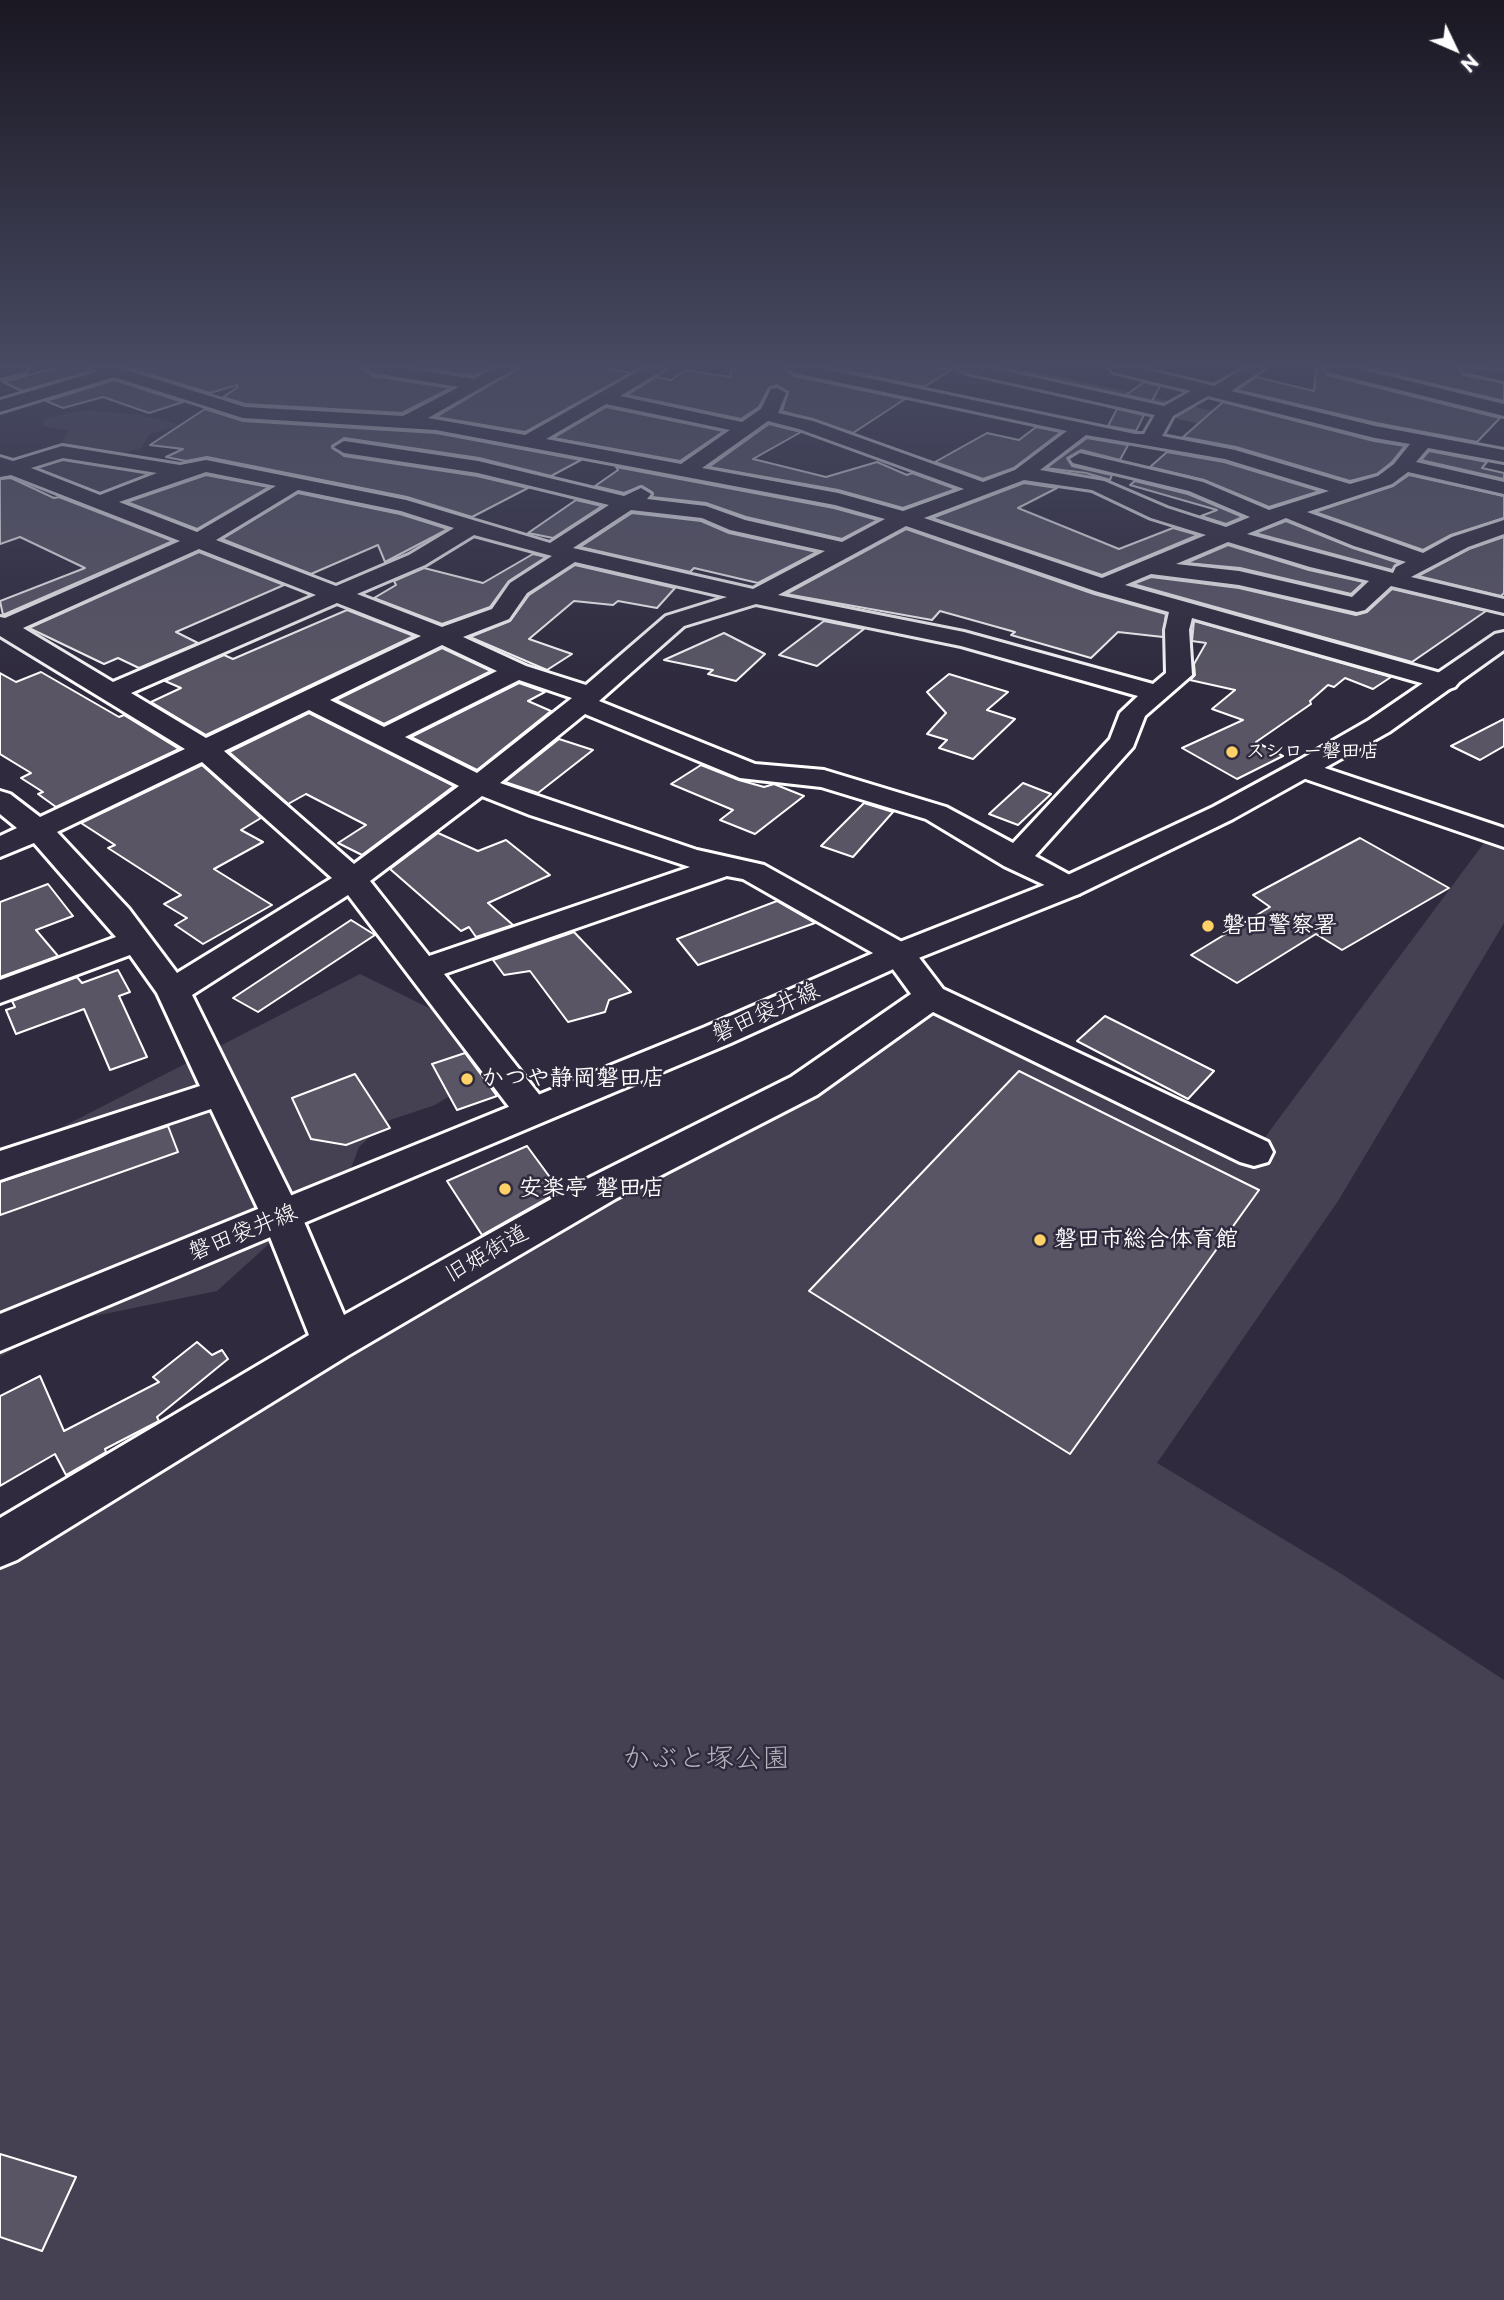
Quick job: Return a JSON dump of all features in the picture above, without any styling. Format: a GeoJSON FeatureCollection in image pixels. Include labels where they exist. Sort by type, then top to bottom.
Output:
{"type":"FeatureCollection","features":[{"type":"Feature","properties":{"kind":"street"},"geometry":{"type":"LineString","coordinates":[[27,475],[442,636],[750,772],[824,779],[936,813],[1068,887]]}},
{"type":"Feature","properties":{"kind":"street"},"geometry":{"type":"LineString","coordinates":[[100,502],[170,475]]}},
{"type":"Feature","properties":{"kind":"street"},"geometry":{"type":"LineString","coordinates":[[271,475],[406,506],[562,552],[760,595],[838,616],[964,639],[1157,693]]}},
{"type":"Feature","properties":{"kind":"street"},"geometry":{"type":"LineString","coordinates":[[454,480],[463,475]]}},
{"type":"Feature","properties":{"kind":"street"},"geometry":{"type":"LineString","coordinates":[[512,475],[627,503],[706,512],[738,525],[847,550]]}},
{"type":"Feature","properties":{"kind":"street"},"geometry":{"type":"LineString","coordinates":[[0,848],[442,636],[501,614],[518,588],[562,552],[627,503],[672,475]]}},
{"type":"Feature","properties":{"kind":"street"},"geometry":{"type":"LineString","coordinates":[[720,475],[838,499],[904,518],[1103,586],[1446,682]]}},
{"type":"Feature","properties":{"kind":"street"},"geometry":{"type":"LineString","coordinates":[[946,475],[981,488]]}},
{"type":"Feature","properties":{"kind":"street"},"geometry":{"type":"LineString","coordinates":[[173,992],[352,878],[479,785],[586,699],[675,621],[760,595],[904,518],[1018,475]]}},
{"type":"Feature","properties":{"kind":"street"},"geometry":{"type":"LineString","coordinates":[[1031,475],[1097,485],[1137,503],[1229,536],[1388,579],[1504,606]]}},
{"type":"Feature","properties":{"kind":"street"},"geometry":{"type":"LineString","coordinates":[[1156,475],[1426,561]]}},
{"type":"Feature","properties":{"kind":"street"},"geometry":{"type":"LineString","coordinates":[[1137,503],[1213,481],[1215,475]]}},
{"type":"Feature","properties":{"kind":"street"},"geometry":{"type":"LineString","coordinates":[[1298,475],[1350,491]]}},
{"type":"Feature","properties":{"kind":"street"},"geometry":{"type":"LineString","coordinates":[[1103,586],[1277,514],[1385,480],[1391,475]]}},
{"type":"Feature","properties":{"kind":"street"},"geometry":{"type":"LineString","coordinates":[[1446,475],[1504,488]]}},
{"type":"Feature","properties":{"kind":"street"},"geometry":{"type":"LineString","coordinates":[[2,627],[198,541],[296,479]]}},
{"type":"Feature","properties":{"kind":"street"},"geometry":{"type":"LineString","coordinates":[[406,506],[430,493]]}},
{"type":"Feature","properties":{"kind":"street"},"geometry":{"type":"LineString","coordinates":[[113,691],[417,560],[472,527]]}},
{"type":"Feature","properties":{"kind":"street"},"geometry":{"type":"LineString","coordinates":[[1148,568],[1239,578],[1357,605],[1388,579],[1460,542],[1504,527]]}},
{"type":"Feature","properties":{"kind":"street"},"geometry":{"type":"LineString","coordinates":[[1244,626],[1282,551]]}},
{"type":"Feature","properties":{"kind":"street"},"geometry":{"type":"LineString","coordinates":[[1014,859],[1123,741],[1133,713],[1179,675],[1177,630],[1182,609]]}},
{"type":"Feature","properties":{"kind":"street"},"geometry":{"type":"LineString","coordinates":[[2,627],[113,691],[206,750],[352,878],[532,1111]]}},
{"type":"Feature","properties":{"kind":"street","name":"磐田袋井線"},"geometry":{"type":"LineString","coordinates":[[0,1332],[718,1035],[899,954],[1068,887],[1223,813],[1304,769],[1446,682],[1501,644]]}},
{"type":"Feature","properties":{"kind":"street"},"geometry":{"type":"LineString","coordinates":[[384,737],[517,671]]}},
{"type":"Feature","properties":{"kind":"street"},"geometry":{"type":"LineString","coordinates":[[310,700],[479,785],[609,834],[753,872],[899,954],[931,997],[1254,1152]]}},
{"type":"Feature","properties":{"kind":"street"},"geometry":{"type":"LineString","coordinates":[[1304,769],[1504,838]]}},
{"type":"Feature","properties":{"kind":"street"},"geometry":{"type":"LineString","coordinates":[[0,800],[38,830],[118,916],[173,992],[282,1217],[334,1342]]}},
{"type":"Feature","properties":{"kind":"street"},"geometry":{"type":"LineString","coordinates":[[422,970],[725,866]]}},
{"type":"Feature","properties":{"kind":"street"},"geometry":{"type":"LineString","coordinates":[[0,992],[136,941]]}},
{"type":"Feature","properties":{"kind":"street","name":"旧姫街道"},"geometry":{"type":"LineString","coordinates":[[0,1545],[334,1342],[603,1188],[804,1086],[931,997]]}},
{"type":"Feature","properties":{"kind":"street"},"geometry":{"type":"LineString","coordinates":[[0,1166],[223,1092]]}},
{"type":"Feature","properties":{"kind":"green space"},"geometry":{"type":"Polygon","coordinates":[[[41,475],[171,475],[100,502],[41,475]]]}},
{"type":"Feature","properties":{"kind":"green space","name":"かぶと塚公園"},"geometry":{"type":"Polygon","coordinates":[[[1490,835],[1504,840],[1504,923],[1338,1201],[1157,1463],[1343,1575],[1504,1680],[1504,2300],[0,2300],[0,1547],[931,997],[1254,1152],[1490,835]]]}},
{"type":"Feature","properties":{"kind":"green space"},"geometry":{"type":"Polygon","coordinates":[[[360,974],[480,1033],[512,1058],[435,1105],[387,1121],[359,1147],[342,1192],[270,1243],[217,1291],[55,1324],[0,1357],[0,1159],[360,974]]]}},
{"type":"Feature","properties":{"kind":"building"},"geometry":{"type":"Polygon","coordinates":[[[205,475],[269,487],[197,529],[127,502],[205,475]]]}},
{"type":"Feature","properties":{"kind":"building"},"geometry":{"type":"Polygon","coordinates":[[[299,475],[473,475],[528,488],[472,517],[407,497],[299,475]]]}},
{"type":"Feature","properties":{"kind":"building"},"geometry":{"type":"Polygon","coordinates":[[[610,475],[660,475],[834,508],[878,520],[842,539],[746,517],[706,503],[652,497],[652,492],[642,486],[624,493],[595,486],[610,475]]]}},
{"type":"Feature","properties":{"kind":"building"},"geometry":{"type":"Polygon","coordinates":[[[756,475],[918,475],[956,489],[903,508],[838,490],[756,475]]]}},
{"type":"Feature","properties":{"kind":"building"},"geometry":{"type":"Polygon","coordinates":[[[973,475],[993,475],[983,479],[973,475]]]}},
{"type":"Feature","properties":{"kind":"building"},"geometry":{"type":"Polygon","coordinates":[[[1094,475],[1112,475],[1110,480],[1094,475]]]}},
{"type":"Feature","properties":{"kind":"building"},"geometry":{"type":"Polygon","coordinates":[[[1185,475],[1268,475],[1320,491],[1269,507],[1204,480],[1185,475]]]}},
{"type":"Feature","properties":{"kind":"building"},"geometry":{"type":"Polygon","coordinates":[[[1331,475],[1372,475],[1350,481],[1331,475]]]}},
{"type":"Feature","properties":{"kind":"building"},"geometry":{"type":"Polygon","coordinates":[[[1411,475],[1504,496],[1504,518],[1451,535],[1423,550],[1315,512],[1393,486],[1411,475]]]}},
{"type":"Feature","properties":{"kind":"building"},"geometry":{"type":"Polygon","coordinates":[[[11,478],[54,498],[59,497],[173,541],[3,615],[0,601],[85,568],[20,537],[0,544],[0,479],[11,478]]]}},
{"type":"Feature","properties":{"kind":"building"},"geometry":{"type":"Polygon","coordinates":[[[1135,481],[1188,494],[1243,517],[1226,524],[1201,516],[1217,510],[1130,485],[1135,481]]]}},
{"type":"Feature","properties":{"kind":"building"},"geometry":{"type":"Polygon","coordinates":[[[1024,483],[1057,488],[1018,508],[1119,549],[1173,528],[1198,535],[1102,575],[932,518],[1024,483]]]}},
{"type":"Feature","properties":{"kind":"building"},"geometry":{"type":"Polygon","coordinates":[[[298,493],[400,514],[448,529],[385,562],[378,545],[311,574],[222,539],[298,493]]]}},
{"type":"Feature","properties":{"kind":"building"},"geometry":{"type":"Polygon","coordinates":[[[576,500],[602,506],[553,538],[528,533],[576,500]]]}},
{"type":"Feature","properties":{"kind":"building"},"geometry":{"type":"Polygon","coordinates":[[[632,513],[701,521],[729,533],[817,552],[758,583],[694,568],[690,572],[580,547],[632,513]]]}},
{"type":"Feature","properties":{"kind":"building"},"geometry":{"type":"Polygon","coordinates":[[[1286,521],[1399,563],[1392,570],[1255,533],[1286,521]]]}},
{"type":"Feature","properties":{"kind":"building"},"geometry":{"type":"Polygon","coordinates":[[[906,529],[1094,594],[1166,614],[1163,637],[1118,632],[1091,658],[1011,635],[1015,632],[940,611],[932,620],[786,594],[906,529]]]}},
{"type":"Feature","properties":{"kind":"building"},"geometry":{"type":"Polygon","coordinates":[[[1504,537],[1504,593],[1501,596],[1418,576],[1469,549],[1504,537]]]}},
{"type":"Feature","properties":{"kind":"building"},"geometry":{"type":"Polygon","coordinates":[[[1228,545],[1309,570],[1364,582],[1351,594],[1240,568],[1186,563],[1228,545]]]}},
{"type":"Feature","properties":{"kind":"building"},"geometry":{"type":"Polygon","coordinates":[[[199,552],[284,585],[176,632],[198,643],[139,668],[118,658],[104,664],[29,628],[199,552]]]}},
{"type":"Feature","properties":{"kind":"building"},"geometry":{"type":"Polygon","coordinates":[[[533,554],[546,557],[509,581],[490,607],[442,624],[374,598],[396,585],[394,581],[424,568],[483,583],[533,554]]]}},
{"type":"Feature","properties":{"kind":"building"},"geometry":{"type":"Polygon","coordinates":[[[575,565],[675,588],[657,608],[618,601],[613,605],[574,601],[529,639],[572,654],[547,670],[470,637],[510,621],[529,595],[575,565]]]}},
{"type":"Feature","properties":{"kind":"building"},"geometry":{"type":"Polygon","coordinates":[[[1151,577],[1239,588],[1356,615],[1367,612],[1392,589],[1486,611],[1412,662],[1133,584],[1151,577]]]}},
{"type":"Feature","properties":{"kind":"building"},"geometry":{"type":"Polygon","coordinates":[[[347,610],[414,636],[206,735],[151,702],[181,688],[165,681],[224,655],[233,659],[347,610]]]}},
{"type":"Feature","properties":{"kind":"building"},"geometry":{"type":"Polygon","coordinates":[[[824,621],[864,629],[817,666],[779,655],[824,621]]]}},
{"type":"Feature","properties":{"kind":"building"},"geometry":{"type":"Polygon","coordinates":[[[1194,621],[1391,677],[1373,689],[1345,678],[1334,687],[1328,685],[1310,701],[1311,704],[1256,742],[1283,756],[1237,779],[1182,748],[1243,720],[1212,709],[1235,690],[1190,680],[1195,675],[1194,664],[1206,643],[1192,641],[1194,621]]]}},
{"type":"Feature","properties":{"kind":"building"},"geometry":{"type":"Polygon","coordinates":[[[724,633],[765,654],[736,681],[708,674],[713,670],[664,660],[724,633]]]}},
{"type":"Feature","properties":{"kind":"building"},"geometry":{"type":"Polygon","coordinates":[[[442,648],[491,671],[384,724],[336,700],[442,648]]]}},
{"type":"Feature","properties":{"kind":"building"},"geometry":{"type":"Polygon","coordinates":[[[41,672],[119,717],[124,715],[179,749],[56,807],[38,794],[43,792],[21,778],[31,773],[0,754],[0,673],[16,682],[41,672]]]}},
{"type":"Feature","properties":{"kind":"building"},"geometry":{"type":"Polygon","coordinates":[[[949,674],[1008,692],[987,710],[1015,719],[973,759],[939,748],[947,740],[927,734],[946,713],[927,692],[949,674]]]}},
{"type":"Feature","properties":{"kind":"building"},"geometry":{"type":"Polygon","coordinates":[[[519,683],[545,692],[528,701],[551,711],[477,770],[411,737],[519,683]]]}},
{"type":"Feature","properties":{"kind":"building"},"geometry":{"type":"Polygon","coordinates":[[[309,713],[454,786],[362,855],[338,843],[366,825],[306,794],[288,804],[229,752],[309,713]]]}},
{"type":"Feature","properties":{"kind":"building"},"geometry":{"type":"Polygon","coordinates":[[[1504,719],[1504,746],[1480,760],[1451,746],[1504,719]]]}},
{"type":"Feature","properties":{"kind":"building"},"geometry":{"type":"Polygon","coordinates":[[[559,739],[593,750],[538,793],[505,782],[559,739]]]}},
{"type":"Feature","properties":{"kind":"building"},"geometry":{"type":"Polygon","coordinates":[[[202,765],[261,818],[241,830],[263,842],[214,869],[272,905],[203,944],[175,925],[187,918],[164,904],[181,895],[108,848],[115,845],[81,823],[202,765]]]}},
{"type":"Feature","properties":{"kind":"building"},"geometry":{"type":"Polygon","coordinates":[[[701,765],[739,780],[764,787],[774,784],[804,796],[755,834],[720,820],[733,810],[671,784],[701,765]]]}},
{"type":"Feature","properties":{"kind":"building"},"geometry":{"type":"Polygon","coordinates":[[[1023,783],[1051,794],[1018,825],[989,814],[1023,783]]]}},
{"type":"Feature","properties":{"kind":"building"},"geometry":{"type":"Polygon","coordinates":[[[864,803],[893,812],[853,857],[821,846],[864,803]]]}},
{"type":"Feature","properties":{"kind":"building"},"geometry":{"type":"Polygon","coordinates":[[[438,833],[478,851],[506,840],[550,875],[488,903],[513,925],[476,937],[469,927],[461,931],[390,869],[438,833]]]}},
{"type":"Feature","properties":{"kind":"building","name":"磐田警察署"},"geometry":{"type":"Polygon","coordinates":[[[1360,838],[1449,888],[1342,950],[1316,934],[1237,983],[1191,955],[1270,907],[1253,895],[1360,838]]]}},
{"type":"Feature","properties":{"kind":"building"},"geometry":{"type":"Polygon","coordinates":[[[48,884],[73,916],[36,930],[58,956],[0,977],[0,902],[48,884]]]}},
{"type":"Feature","properties":{"kind":"building"},"geometry":{"type":"Polygon","coordinates":[[[777,901],[815,923],[698,965],[677,939],[777,901]]]}},
{"type":"Feature","properties":{"kind":"building"},"geometry":{"type":"Polygon","coordinates":[[[351,920],[375,935],[258,1012],[233,998],[351,920]]]}},
{"type":"Feature","properties":{"kind":"building"},"geometry":{"type":"Polygon","coordinates":[[[574,932],[631,992],[609,1000],[605,1012],[568,1022],[530,971],[504,975],[493,960],[574,932]]]}},
{"type":"Feature","properties":{"kind":"building"},"geometry":{"type":"Polygon","coordinates":[[[118,970],[130,992],[119,996],[147,1057],[110,1070],[84,1009],[16,1034],[6,1010],[15,1007],[12,1001],[77,977],[82,983],[118,970]]]}},
{"type":"Feature","properties":{"kind":"building"},"geometry":{"type":"Polygon","coordinates":[[[1105,1016],[1214,1071],[1188,1099],[1077,1041],[1105,1016]]]}},
{"type":"Feature","properties":{"kind":"building","name":"かつや静岡磐田店"},"geometry":{"type":"Polygon","coordinates":[[[465,1053],[497,1096],[457,1110],[432,1064],[465,1053]]]}},
{"type":"Feature","properties":{"kind":"building","name":"磐田市総合体育館"},"geometry":{"type":"Polygon","coordinates":[[[1019,1071],[1259,1190],[1070,1454],[809,1291],[1019,1071]]]}},
{"type":"Feature","properties":{"kind":"building"},"geometry":{"type":"Polygon","coordinates":[[[355,1074],[390,1128],[346,1145],[311,1139],[292,1098],[355,1074]]]}},
{"type":"Feature","properties":{"kind":"building"},"geometry":{"type":"Polygon","coordinates":[[[168,1126],[178,1152],[0,1215],[0,1182],[168,1126]]]}},
{"type":"Feature","properties":{"kind":"building","name":"安楽亭 磐田店"},"geometry":{"type":"Polygon","coordinates":[[[527,1146],[560,1191],[482,1235],[447,1181],[527,1146]]]}},
{"type":"Feature","properties":{"kind":"building"},"geometry":{"type":"Polygon","coordinates":[[[197,1342],[212,1355],[222,1350],[228,1359],[157,1417],[159,1421],[105,1449],[106,1452],[66,1475],[55,1454],[0,1486],[0,1396],[40,1376],[64,1431],[159,1382],[153,1377],[197,1342]]]}},
{"type":"Feature","properties":{"kind":"building"},"geometry":{"type":"Polygon","coordinates":[[[0,2154],[76,2177],[42,2251],[0,2237],[0,2154]]]}},
{"type":"Feature","properties":{"kind":"place","name":"スシロー磐田店"},"geometry":{"type":"Point","coordinates":[1232,752]}},
{"type":"Feature","properties":{"kind":"place","name":"磐田警察署"},"geometry":{"type":"Point","coordinates":[1208,926]}},
{"type":"Feature","properties":{"kind":"place","name":"かつや静岡磐田店"},"geometry":{"type":"Point","coordinates":[467,1079]}},
{"type":"Feature","properties":{"kind":"place","name":"安楽亭 磐田店"},"geometry":{"type":"Point","coordinates":[505,1189]}},
{"type":"Feature","properties":{"kind":"place","name":"磐田市総合体育館"},"geometry":{"type":"Point","coordinates":[1040,1240]}}]}
